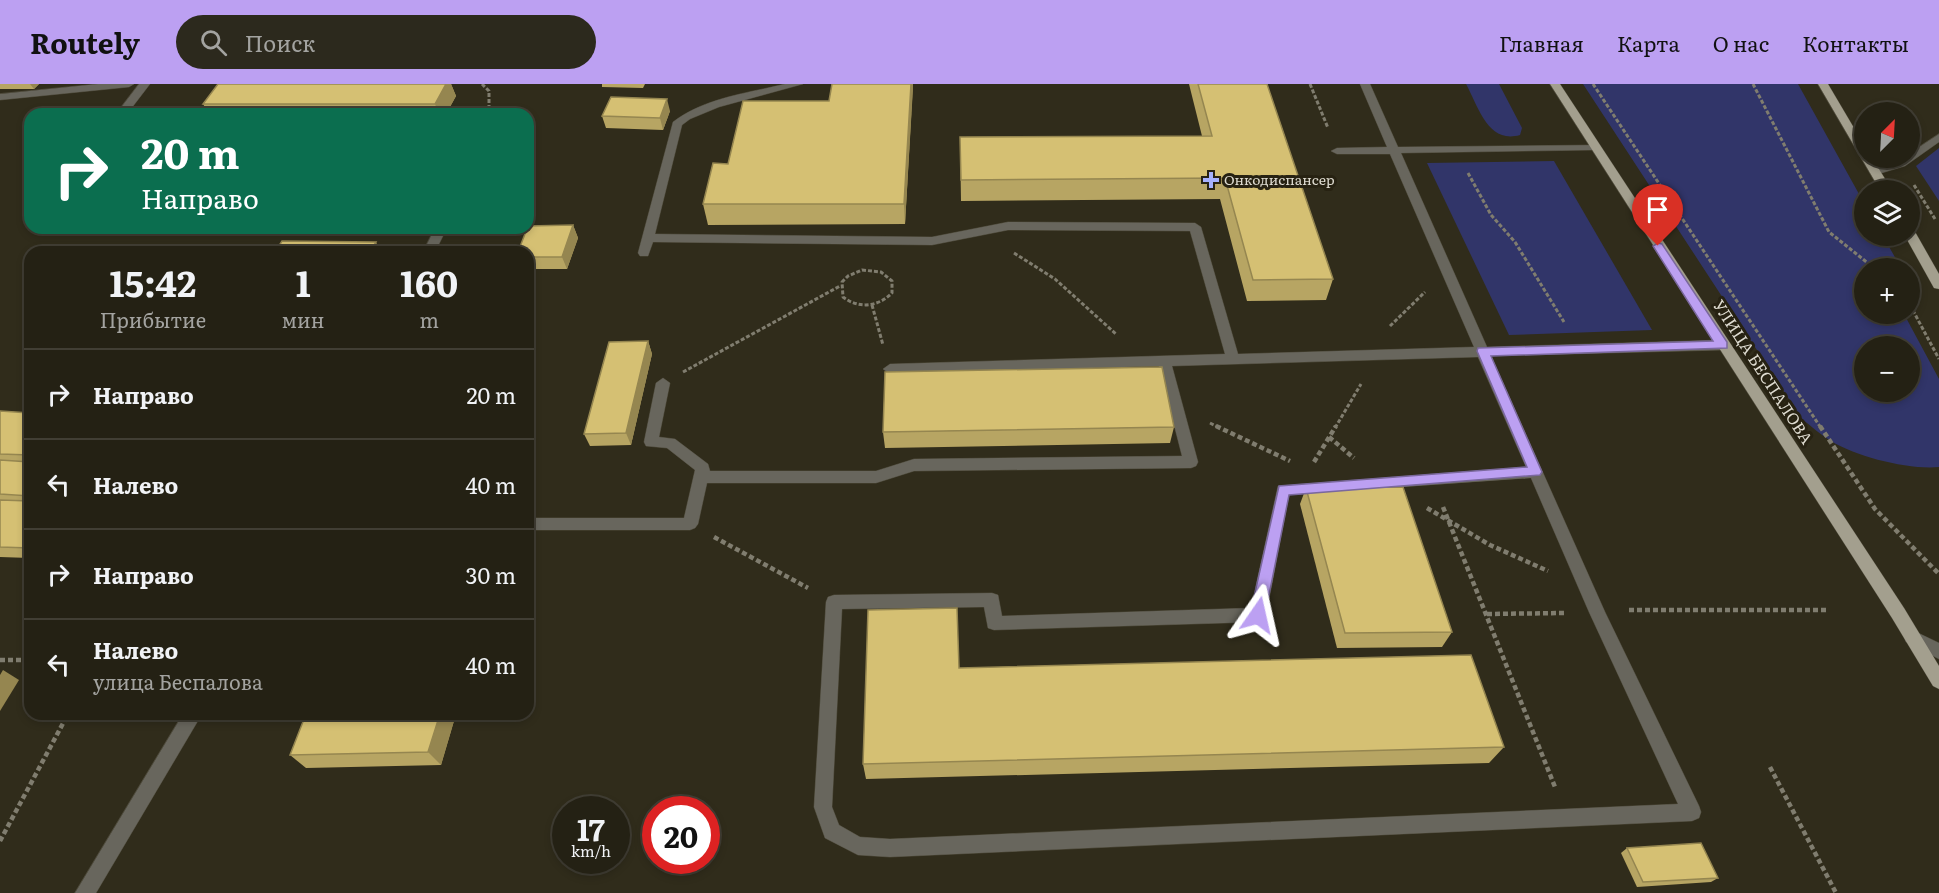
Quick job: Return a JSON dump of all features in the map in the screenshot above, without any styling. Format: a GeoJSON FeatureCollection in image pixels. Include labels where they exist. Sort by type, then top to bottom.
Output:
{"type":"FeatureCollection","features":[{"type":"Feature","properties":{"kind":"main road","name":"УЛИЦА БЕСПАЛОВА"},"geometry":{"type":"LineString","coordinates":[[1555,84],[1722,345],[1898,613],[1939,681]]}},
{"type":"Feature","properties":{"kind":"main road"},"geometry":{"type":"LineString","coordinates":[[1823,84],[1854,137]]}},
{"type":"Feature","properties":{"kind":"main road"},"geometry":{"type":"LineString","coordinates":[[1872,168],[1880,180]]}},
{"type":"Feature","properties":{"kind":"main road"},"geometry":{"type":"LineString","coordinates":[[1917,246],[1939,285]]}},
{"type":"Feature","properties":{"kind":"lane"},"geometry":{"type":"LineString","coordinates":[[0,98],[55,88],[129,84]]}},
{"type":"Feature","properties":{"kind":"lane"},"geometry":{"type":"LineString","coordinates":[[127,108],[145,84]]}},
{"type":"Feature","properties":{"kind":"lane"},"geometry":{"type":"LineString","coordinates":[[644,254],[677,124],[684,116],[798,84]]}},
{"type":"Feature","properties":{"kind":"lane"},"geometry":{"type":"LineString","coordinates":[[1365,84],[1597,612],[1692,812],[890,848],[858,846],[832,831],[823,807],[834,602],[992,600],[994,623],[1258,615],[1283,490],[1535,472]]}},
{"type":"Feature","properties":{"kind":"lane"},"geometry":{"type":"LineString","coordinates":[[1920,150],[1939,137]]}},
{"type":"Feature","properties":{"kind":"lane"},"geometry":{"type":"LineString","coordinates":[[1337,151],[1594,147]]}},
{"type":"Feature","properties":{"kind":"lane"},"geometry":{"type":"LineString","coordinates":[[1875,172],[1888,168]]}},
{"type":"Feature","properties":{"kind":"lane"},"geometry":{"type":"LineString","coordinates":[[648,238],[932,241],[1008,226],[1196,227],[1233,359]]}},
{"type":"Feature","properties":{"kind":"lane"},"geometry":{"type":"LineString","coordinates":[[890,369],[1722,345]]}},
{"type":"Feature","properties":{"kind":"lane"},"geometry":{"type":"LineString","coordinates":[[701,477],[876,477],[914,465],[1191,462],[1164,361]]}},
{"type":"Feature","properties":{"kind":"lane"},"geometry":{"type":"LineString","coordinates":[[534,524],[690,524],[703,468],[670,442],[651,442],[663,383]]}},
{"type":"Feature","properties":{"kind":"lane"},"geometry":{"type":"LineString","coordinates":[[1912,638],[1939,652]]}},
{"type":"Feature","properties":{"kind":"lane"},"geometry":{"type":"LineString","coordinates":[[85,893],[189,720]]}},
{"type":"Feature","properties":{"kind":"path"},"geometry":{"type":"LineString","coordinates":[[482,84],[489,91],[489,108]]}},
{"type":"Feature","properties":{"kind":"path"},"geometry":{"type":"LineString","coordinates":[[1310,84],[1337,151]]}},
{"type":"Feature","properties":{"kind":"path"},"geometry":{"type":"LineString","coordinates":[[1593,84],[1875,509],[1939,574]]}},
{"type":"Feature","properties":{"kind":"path"},"geometry":{"type":"LineString","coordinates":[[1753,84],[1829,232],[1862,258]]}},
{"type":"Feature","properties":{"kind":"path"},"geometry":{"type":"LineString","coordinates":[[1455,149],[1491,215],[1515,242],[1581,349]]}},
{"type":"Feature","properties":{"kind":"path"},"geometry":{"type":"LineString","coordinates":[[1903,168],[1939,225]]}},
{"type":"Feature","properties":{"kind":"path"},"geometry":{"type":"LineString","coordinates":[[977,232],[1030,261],[1055,279],[1103,321],[1143,362]]}},
{"type":"Feature","properties":{"kind":"path"},"geometry":{"type":"LineString","coordinates":[[663,383],[840,286],[848,276],[862,270],[880,272],[887,276],[894,287],[888,299],[872,305],[855,305],[843,297],[840,286]]}},
{"type":"Feature","properties":{"kind":"path"},"geometry":{"type":"LineString","coordinates":[[872,305],[890,369]]}},
{"type":"Feature","properties":{"kind":"path"},"geometry":{"type":"LineString","coordinates":[[1920,324],[1939,359]]}},
{"type":"Feature","properties":{"kind":"path"},"geometry":{"type":"LineString","coordinates":[[1174,400],[1244,441],[1299,465]]}},
{"type":"Feature","properties":{"kind":"path"},"geometry":{"type":"LineString","coordinates":[[1329,437],[1386,482],[1449,522],[1528,564],[1585,585]]}},
{"type":"Feature","properties":{"kind":"path"},"geometry":{"type":"LineString","coordinates":[[1431,479],[1568,819]]}},
{"type":"Feature","properties":{"kind":"path"},"geometry":{"type":"LineString","coordinates":[[690,524],[834,602]]}},
{"type":"Feature","properties":{"kind":"path"},"geometry":{"type":"LineString","coordinates":[[1486,615],[1688,609],[1829,610]]}},
{"type":"Feature","properties":{"kind":"path"},"geometry":{"type":"LineString","coordinates":[[0,660],[24,660]]}},
{"type":"Feature","properties":{"kind":"path"},"geometry":{"type":"LineString","coordinates":[[0,841],[65,720]]}},
{"type":"Feature","properties":{"kind":"path"},"geometry":{"type":"LineString","coordinates":[[1770,767],[1836,893]]}},
{"type":"Feature","properties":{"kind":"shaded area"},"geometry":{"type":"Polygon","coordinates":[[[1466,84],[1499,84],[1522,128],[1520,135],[1509,136],[1492,129],[1480,113],[1466,84]]]}},
{"type":"Feature","properties":{"kind":"shaded area"},"geometry":{"type":"Polygon","coordinates":[[[1583,84],[1798,84],[1854,185],[1854,246],[1889,246],[1895,258],[1854,258],[1854,324],[1909,324],[1916,336],[1854,336],[1854,402],[1920,402],[1920,344],[1939,379],[1939,467],[1898,464],[1869,457],[1842,447],[1802,419],[1583,84]]]}},
{"type":"Feature","properties":{"kind":"shaded area"},"geometry":{"type":"Polygon","coordinates":[[[1939,148],[1939,201],[1917,168],[1920,168],[1920,163],[1939,148]]]}},
{"type":"Feature","properties":{"kind":"shaded area"},"geometry":{"type":"Polygon","coordinates":[[[1554,161],[1652,330],[1509,335],[1427,163],[1554,161]]]}},
{"type":"Feature","properties":{"kind":"building"},"geometry":{"type":"Polygon","coordinates":[[[218,84],[446,84],[435,104],[203,104],[218,84]]]}},
{"type":"Feature","properties":{"kind":"building"},"geometry":{"type":"Polygon","coordinates":[[[832,84],[911,84],[904,204],[703,204],[713,163],[728,164],[743,101],[829,101],[832,84]]]}},
{"type":"Feature","properties":{"kind":"building"},"geometry":{"type":"Polygon","coordinates":[[[1198,84],[1267,84],[1333,279],[1253,280],[1225,178],[961,180],[960,137],[1212,136],[1198,84]]]}},
{"type":"Feature","properties":{"kind":"building"},"geometry":{"type":"Polygon","coordinates":[[[611,97],[667,99],[660,118],[602,116],[611,97]]]}},
{"type":"Feature","properties":{"kind":"building"},"geometry":{"type":"Polygon","coordinates":[[[573,225],[562,257],[534,257],[534,246],[520,246],[525,234],[534,234],[534,226],[573,225]]]}},
{"type":"Feature","properties":{"kind":"building"},"geometry":{"type":"Polygon","coordinates":[[[282,241],[376,242],[374,246],[279,246],[282,241]]]}},
{"type":"Feature","properties":{"kind":"building"},"geometry":{"type":"Polygon","coordinates":[[[648,341],[626,433],[584,434],[609,342],[648,341]]]}},
{"type":"Feature","properties":{"kind":"building"},"geometry":{"type":"Polygon","coordinates":[[[1162,367],[1174,427],[883,432],[885,372],[1162,367]]]}},
{"type":"Feature","properties":{"kind":"building"},"geometry":{"type":"Polygon","coordinates":[[[0,411],[24,413],[24,455],[0,454],[0,411]]]}},
{"type":"Feature","properties":{"kind":"building"},"geometry":{"type":"Polygon","coordinates":[[[0,460],[24,462],[24,496],[0,494],[0,460]]]}},
{"type":"Feature","properties":{"kind":"building"},"geometry":{"type":"Polygon","coordinates":[[[1403,487],[1452,632],[1345,633],[1306,488],[1403,487]]]}},
{"type":"Feature","properties":{"kind":"building"},"geometry":{"type":"Polygon","coordinates":[[[0,500],[24,501],[24,548],[0,547],[0,500]]]}},
{"type":"Feature","properties":{"kind":"building"},"geometry":{"type":"Polygon","coordinates":[[[957,608],[959,668],[1471,655],[1504,747],[863,764],[868,610],[957,608]]]}},
{"type":"Feature","properties":{"kind":"building"},"geometry":{"type":"Polygon","coordinates":[[[304,720],[438,720],[428,752],[290,755],[304,720]]]}},
{"type":"Feature","properties":{"kind":"building"},"geometry":{"type":"Polygon","coordinates":[[[1701,843],[1718,878],[1643,882],[1627,848],[1701,843]]]}},
{"type":"Feature","properties":{"kind":"place","name":"Онкодиспансер"},"geometry":{"type":"Point","coordinates":[1211,180]}},
{"type":"Feature","properties":{"kind":"route"},"geometry":{"type":"LineString","coordinates":[[1258,615],[1283,490],[1535,472],[1483,351],[1722,345],[1658,246]]}}]}
